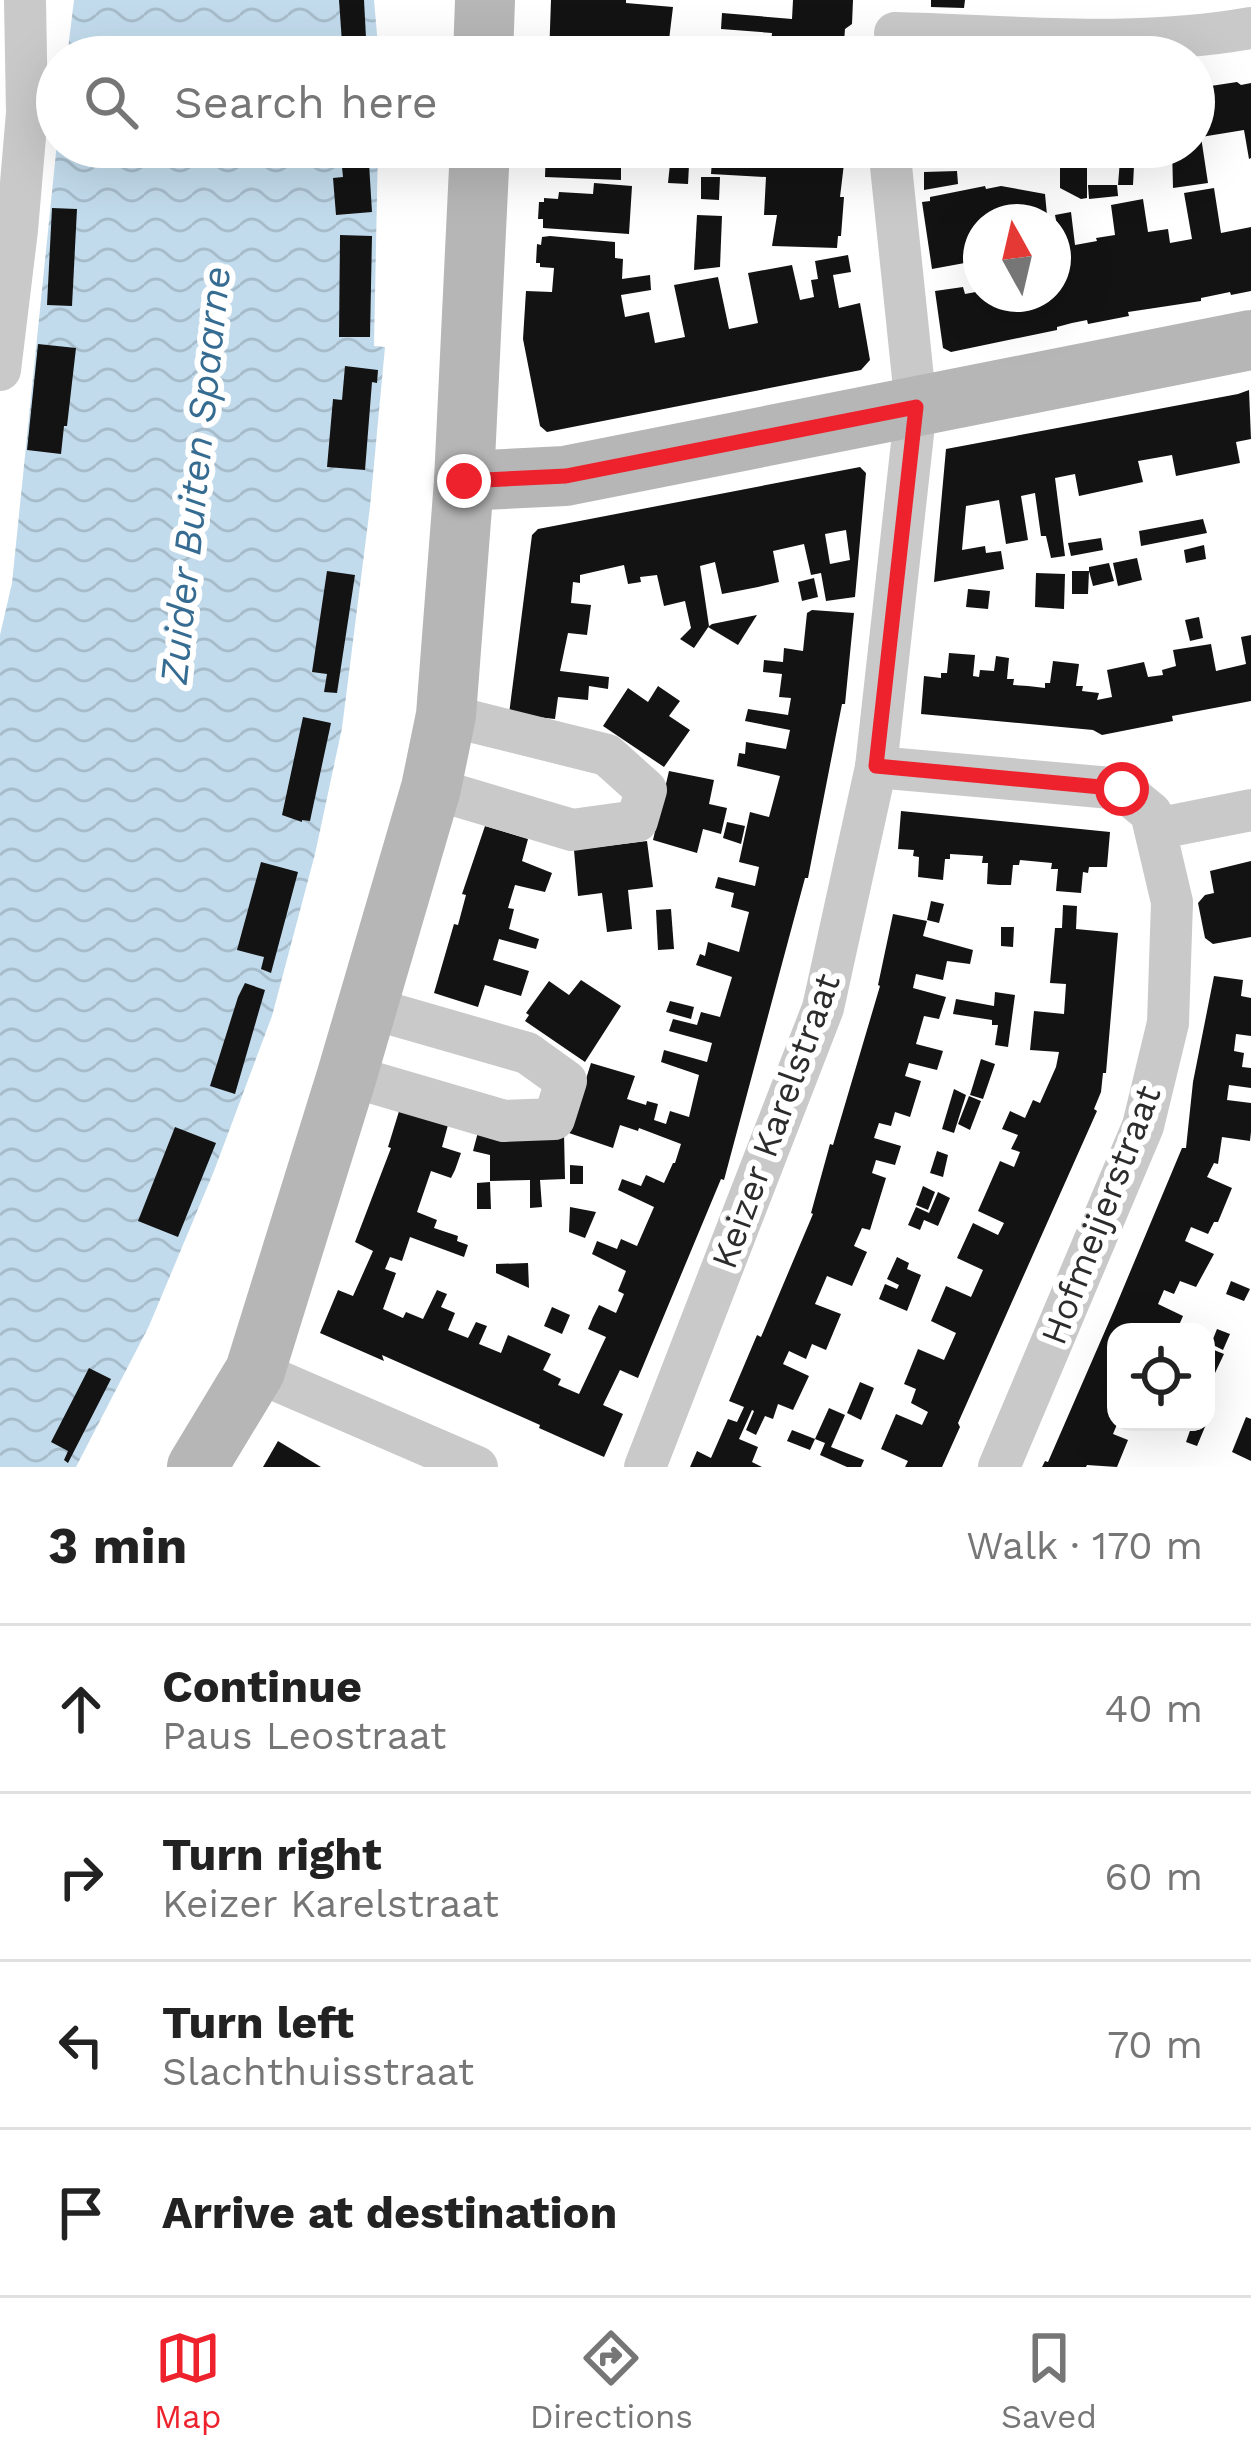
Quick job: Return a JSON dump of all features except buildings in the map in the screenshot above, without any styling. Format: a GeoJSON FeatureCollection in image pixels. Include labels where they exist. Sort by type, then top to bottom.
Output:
{"type":"FeatureCollection","features":[{"type":"Feature","properties":{"kind":"main road"},"geometry":{"type":"LineString","coordinates":[[484,36],[485,0]]}},
{"type":"Feature","properties":{"kind":"main road"},"geometry":{"type":"LineString","coordinates":[[196,1467],[254,1371],[431,788],[446,715],[464,481],[479,168]]}},
{"type":"Feature","properties":{"kind":"main road"},"geometry":{"type":"LineString","coordinates":[[464,481],[566,476],[1251,340]]}},
{"type":"Feature","properties":{"kind":"street"},"geometry":{"type":"LineString","coordinates":[[0,370],[9,230],[28,113],[25,0]]}},
{"type":"Feature","properties":{"kind":"street"},"geometry":{"type":"LineString","coordinates":[[1209,36],[1251,28]]}},
{"type":"Feature","properties":{"kind":"street"},"geometry":{"type":"LineString","coordinates":[[895,30],[1043,36]]}},
{"type":"Feature","properties":{"kind":"street","name":"Keizer Karelstraat"},"geometry":{"type":"LineString","coordinates":[[645,1467],[823,1008],[876,766],[916,407],[891,168]]}},
{"type":"Feature","properties":{"kind":"street"},"geometry":{"type":"LineString","coordinates":[[431,788],[572,830],[637,821],[646,790],[607,755],[446,715]]}},
{"type":"Feature","properties":{"kind":"street"},"geometry":{"type":"LineString","coordinates":[[876,766],[1122,789],[1153,821],[1251,810]]}},
{"type":"Feature","properties":{"kind":"street","name":"Hofmeijerstraat"},"geometry":{"type":"LineString","coordinates":[[999,1467],[1143,1126],[1168,1023],[1172,902],[1153,821]]}},
{"type":"Feature","properties":{"kind":"street"},"geometry":{"type":"LineString","coordinates":[[347,1076],[504,1120],[554,1119],[566,1081],[527,1053],[368,1007]]}},
{"type":"Feature","properties":{"kind":"street"},"geometry":{"type":"LineString","coordinates":[[254,1371],[477,1467]]}},
{"type":"Feature","properties":{"kind":"water"},"geometry":{"type":"Polygon","coordinates":[[[74,0],[374,0],[377,36],[70,36],[74,0]]]}},
{"type":"Feature","properties":{"kind":"water","name":"Zuider Buiten Spaarne"},"geometry":{"type":"Polygon","coordinates":[[[54,168],[378,168],[374,346],[385,347],[342,728],[315,854],[272,1016],[214,1171],[149,1326],[76,1467],[0,1467],[0,635],[12,583],[54,168]]]}},
{"type":"Feature","properties":{"kind":"route"},"geometry":{"type":"LineString","coordinates":[[464,481],[566,476],[916,407],[876,766],[1122,789]]}}]}
